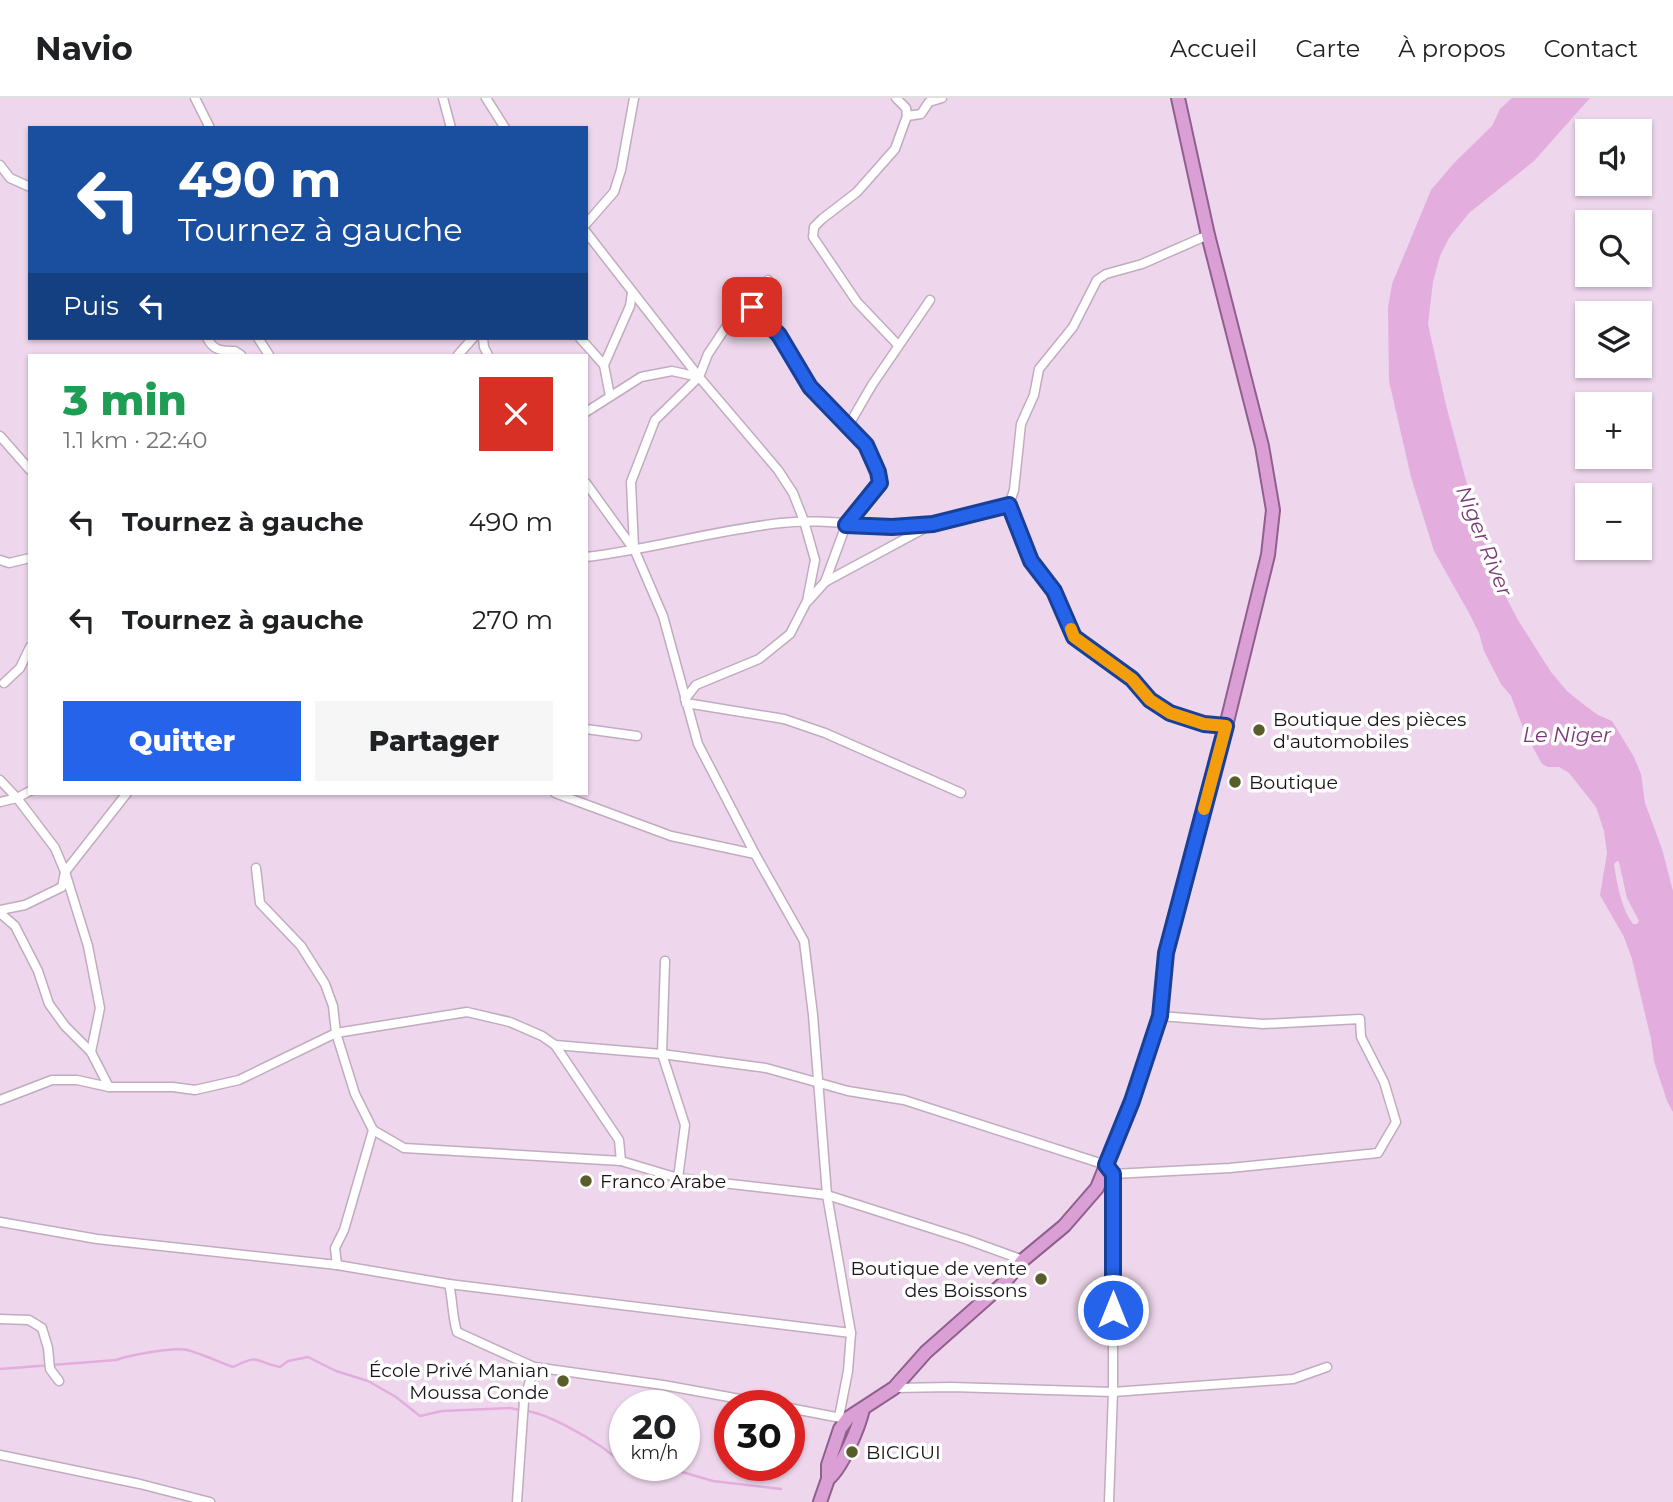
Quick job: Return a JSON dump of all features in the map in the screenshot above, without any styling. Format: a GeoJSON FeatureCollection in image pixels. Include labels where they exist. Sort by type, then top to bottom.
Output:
{"type":"FeatureCollection","features":[{"type":"Feature","properties":{"kind":"highway"},"geometry":{"type":"LineString","coordinates":[[828,1479],[828,1465],[843,1418],[863,1409],[874,1399],[894,1388],[926,1352],[1004,1283],[1023,1260],[1064,1226],[1089,1198],[1109,1170],[1160,1016],[1166,953],[1268,555],[1273,510],[1262,446],[1208,235],[1178,98]]}},
{"type":"Feature","properties":{"kind":"highway"},"geometry":{"type":"LineString","coordinates":[[820,1502],[828,1479],[860,1423],[863,1409]]}},
{"type":"Feature","properties":{"kind":"street"},"geometry":{"type":"LineString","coordinates":[[195,98],[209,126]]}},
{"type":"Feature","properties":{"kind":"street"},"geometry":{"type":"LineString","coordinates":[[443,98],[450,126]]}},
{"type":"Feature","properties":{"kind":"street"},"geometry":{"type":"LineString","coordinates":[[486,98],[504,126]]}},
{"type":"Feature","properties":{"kind":"street"},"geometry":{"type":"LineString","coordinates":[[588,222],[614,192],[621,170],[634,98]]}},
{"type":"Feature","properties":{"kind":"street"},"geometry":{"type":"LineString","coordinates":[[896,98],[906,108],[907,116],[895,149],[857,192],[814,227],[813,237],[858,302],[898,345]]}},
{"type":"Feature","properties":{"kind":"street"},"geometry":{"type":"LineString","coordinates":[[907,116],[921,114],[929,102],[942,98]]}},
{"type":"Feature","properties":{"kind":"street"},"geometry":{"type":"LineString","coordinates":[[0,165],[10,178],[28,186]]}},
{"type":"Feature","properties":{"kind":"street"},"geometry":{"type":"LineString","coordinates":[[588,235],[699,377],[778,470],[793,493],[815,560],[807,601],[790,635],[758,659],[696,685],[686,701]]}},
{"type":"Feature","properties":{"kind":"street"},"geometry":{"type":"LineString","coordinates":[[1208,235],[1142,264],[1097,279],[1073,327],[1039,369],[1034,395],[1021,424],[1014,490],[1009,505],[1031,561],[1054,591],[1074,637],[1132,679],[1150,700],[1170,713],[1204,724],[1226,726]]}},
{"type":"Feature","properties":{"kind":"street"},"geometry":{"type":"LineString","coordinates":[[635,551],[631,482],[655,420],[699,377],[708,354],[730,321],[752,307],[768,280]]}},
{"type":"Feature","properties":{"kind":"street"},"geometry":{"type":"LineString","coordinates":[[604,365],[630,306],[632,293]]}},
{"type":"Feature","properties":{"kind":"street"},"geometry":{"type":"LineString","coordinates":[[847,428],[898,345],[930,300]]}},
{"type":"Feature","properties":{"kind":"street"},"geometry":{"type":"LineString","coordinates":[[752,307],[779,335],[810,387],[866,445],[878,472],[880,483],[846,525],[825,582]]}},
{"type":"Feature","properties":{"kind":"street"},"geometry":{"type":"LineString","coordinates":[[211,340],[226,352],[235,351],[240,354]]}},
{"type":"Feature","properties":{"kind":"street"},"geometry":{"type":"LineString","coordinates":[[459,354],[471,340]]}},
{"type":"Feature","properties":{"kind":"street"},"geometry":{"type":"LineString","coordinates":[[582,340],[604,365],[610,396]]}},
{"type":"Feature","properties":{"kind":"street"},"geometry":{"type":"LineString","coordinates":[[588,411],[641,377],[671,371],[699,377]]}},
{"type":"Feature","properties":{"kind":"street"},"geometry":{"type":"LineString","coordinates":[[0,436],[28,468]]}},
{"type":"Feature","properties":{"kind":"street"},"geometry":{"type":"LineString","coordinates":[[588,486],[635,551],[663,616],[698,744],[803,941],[813,1015],[827,1195],[851,1333],[843,1418]]}},
{"type":"Feature","properties":{"kind":"street"},"geometry":{"type":"LineString","coordinates":[[588,557],[635,551],[728,531],[804,521],[892,527],[933,524],[1009,505]]}},
{"type":"Feature","properties":{"kind":"street"},"geometry":{"type":"LineString","coordinates":[[807,601],[825,582],[933,524]]}},
{"type":"Feature","properties":{"kind":"street"},"geometry":{"type":"LineString","coordinates":[[0,560],[9,563],[28,558]]}},
{"type":"Feature","properties":{"kind":"street"},"geometry":{"type":"LineString","coordinates":[[4,683],[19,668],[28,651]]}},
{"type":"Feature","properties":{"kind":"street"},"geometry":{"type":"LineString","coordinates":[[686,701],[785,719],[825,733],[961,793]]}},
{"type":"Feature","properties":{"kind":"street"},"geometry":{"type":"LineString","coordinates":[[588,729],[637,736]]}},
{"type":"Feature","properties":{"kind":"street"},"geometry":{"type":"LineString","coordinates":[[0,780],[55,848],[65,872],[94,973],[100,1007],[92,1052]]}},
{"type":"Feature","properties":{"kind":"street"},"geometry":{"type":"LineString","coordinates":[[0,802],[28,792]]}},
{"type":"Feature","properties":{"kind":"street"},"geometry":{"type":"LineString","coordinates":[[0,911],[25,905],[62,887],[65,872],[125,795]]}},
{"type":"Feature","properties":{"kind":"street"},"geometry":{"type":"LineString","coordinates":[[560,795],[671,836],[755,854]]}},
{"type":"Feature","properties":{"kind":"street"},"geometry":{"type":"LineString","coordinates":[[256,868],[260,902],[301,946],[325,985],[333,1006],[337,1033],[355,1094],[373,1130],[404,1148],[621,1161],[678,1178],[827,1195],[1023,1260]]}},
{"type":"Feature","properties":{"kind":"street"},"geometry":{"type":"LineString","coordinates":[[0,911],[15,926],[38,971],[49,1004],[65,1026],[92,1052],[109,1087]]}},
{"type":"Feature","properties":{"kind":"street"},"geometry":{"type":"LineString","coordinates":[[665,961],[662,1054],[685,1125],[678,1178]]}},
{"type":"Feature","properties":{"kind":"street"},"geometry":{"type":"LineString","coordinates":[[0,1100],[52,1080],[77,1080],[109,1087],[173,1087],[195,1090],[239,1080],[337,1033],[467,1012],[510,1022],[542,1035],[555,1045],[619,1140],[621,1161]]}},
{"type":"Feature","properties":{"kind":"street"},"geometry":{"type":"LineString","coordinates":[[555,1045],[662,1054],[766,1068],[848,1091],[904,1100],[1109,1170],[1230,1168],[1378,1153],[1396,1122],[1384,1082],[1361,1037],[1360,1019],[1263,1024],[1160,1016]]}},
{"type":"Feature","properties":{"kind":"street"},"geometry":{"type":"LineString","coordinates":[[337,1265],[335,1248],[344,1230],[373,1130]]}},
{"type":"Feature","properties":{"kind":"street"},"geometry":{"type":"LineString","coordinates":[[1109,1170],[1113,1392],[1109,1502]]}},
{"type":"Feature","properties":{"kind":"street"},"geometry":{"type":"LineString","coordinates":[[0,1222],[97,1239],[337,1265],[449,1284],[851,1333]]}},
{"type":"Feature","properties":{"kind":"street"},"geometry":{"type":"LineString","coordinates":[[449,1284],[453,1300],[452,1316],[457,1332],[534,1367],[714,1394]]}},
{"type":"Feature","properties":{"kind":"street"},"geometry":{"type":"LineString","coordinates":[[0,1319],[29,1320],[42,1328],[50,1369],[59,1381]]}},
{"type":"Feature","properties":{"kind":"street"},"geometry":{"type":"LineString","coordinates":[[517,1502],[524,1401],[534,1367]]}},
{"type":"Feature","properties":{"kind":"street"},"geometry":{"type":"LineString","coordinates":[[894,1388],[1113,1392],[1293,1380],[1327,1367]]}},
{"type":"Feature","properties":{"kind":"street"},"geometry":{"type":"LineString","coordinates":[[805,1411],[860,1423]]}},
{"type":"Feature","properties":{"kind":"street"},"geometry":{"type":"LineString","coordinates":[[0,1455],[140,1484],[210,1502]]}},
{"type":"Feature","properties":{"kind":"water","name":"Le Niger"},"geometry":{"type":"Polygon","coordinates":[[[1512,98],[1590,98],[1534,161],[1469,213],[1449,238],[1440,256],[1433,282],[1428,324],[1477,522],[1507,599],[1551,672],[1567,691],[1583,704],[1612,721],[1641,774],[1645,803],[1662,849],[1673,891],[1673,1112],[1654,1061],[1632,959],[1624,937],[1600,895],[1607,853],[1604,831],[1596,807],[1569,773],[1559,767],[1542,764],[1525,733],[1511,696],[1501,684],[1484,651],[1469,613],[1434,551],[1411,477],[1389,381],[1388,308],[1392,284],[1431,190],[1492,126],[1500,109],[1512,98]],[[1619,862],[1614,864],[1620,896],[1629,918],[1633,924],[1637,924],[1639,921],[1627,898],[1619,862]]]}},
{"type":"Feature","properties":{"kind":"waterway"},"geometry":{"type":"LineString","coordinates":[[0,1369],[116,1360],[181,1349],[233,1367],[253,1360],[280,1367],[288,1361],[308,1357],[336,1371],[368,1381],[396,1397],[420,1416],[442,1411],[510,1408],[520,1410]]}},
{"type":"Feature","properties":{"kind":"waterway"},"geometry":{"type":"LineString","coordinates":[[527,1411],[566,1426],[609,1453]]}},
{"type":"Feature","properties":{"kind":"waterway"},"geometry":{"type":"LineString","coordinates":[[700,1477],[781,1489]]}},
{"type":"Feature","properties":{"kind":"slow traffic"},"geometry":{"type":"LineString","coordinates":[[1071,629],[1074,637],[1132,679],[1150,700],[1170,713],[1204,724],[1226,726],[1204,809]]}},
{"type":"Feature","properties":{"kind":"place","name":"Boutique des pièces d'automobiles"},"geometry":{"type":"Point","coordinates":[1259,730]}},
{"type":"Feature","properties":{"kind":"place","name":"Boutique"},"geometry":{"type":"Point","coordinates":[1235,782]}},
{"type":"Feature","properties":{"kind":"place","name":"Franco Arabe"},"geometry":{"type":"Point","coordinates":[586,1181]}},
{"type":"Feature","properties":{"kind":"place","name":"Boutique de vente des Boissons"},"geometry":{"type":"Point","coordinates":[1041,1279]}},
{"type":"Feature","properties":{"kind":"place","name":"École Privé Manian Moussa Conde"},"geometry":{"type":"Point","coordinates":[563,1381]}},
{"type":"Feature","properties":{"kind":"place","name":"BICIGUI"},"geometry":{"type":"Point","coordinates":[852,1452]}},
{"type":"Feature","properties":{"kind":"route"},"geometry":{"type":"LineString","coordinates":[[752,307],[779,335],[810,387],[866,445],[878,472],[880,483],[846,525],[892,527],[933,524],[1009,505],[1031,561],[1054,591],[1074,637],[1132,679],[1150,700],[1170,713],[1204,724],[1226,726],[1166,953],[1160,1016],[1132,1101],[1106,1165],[1113,1174],[1113,1310]]}},
{"type":"Feature","properties":{"kind":"water label","name":"Niger River"},"geometry":{"type":"Point","coordinates":[1484,541]}}]}
